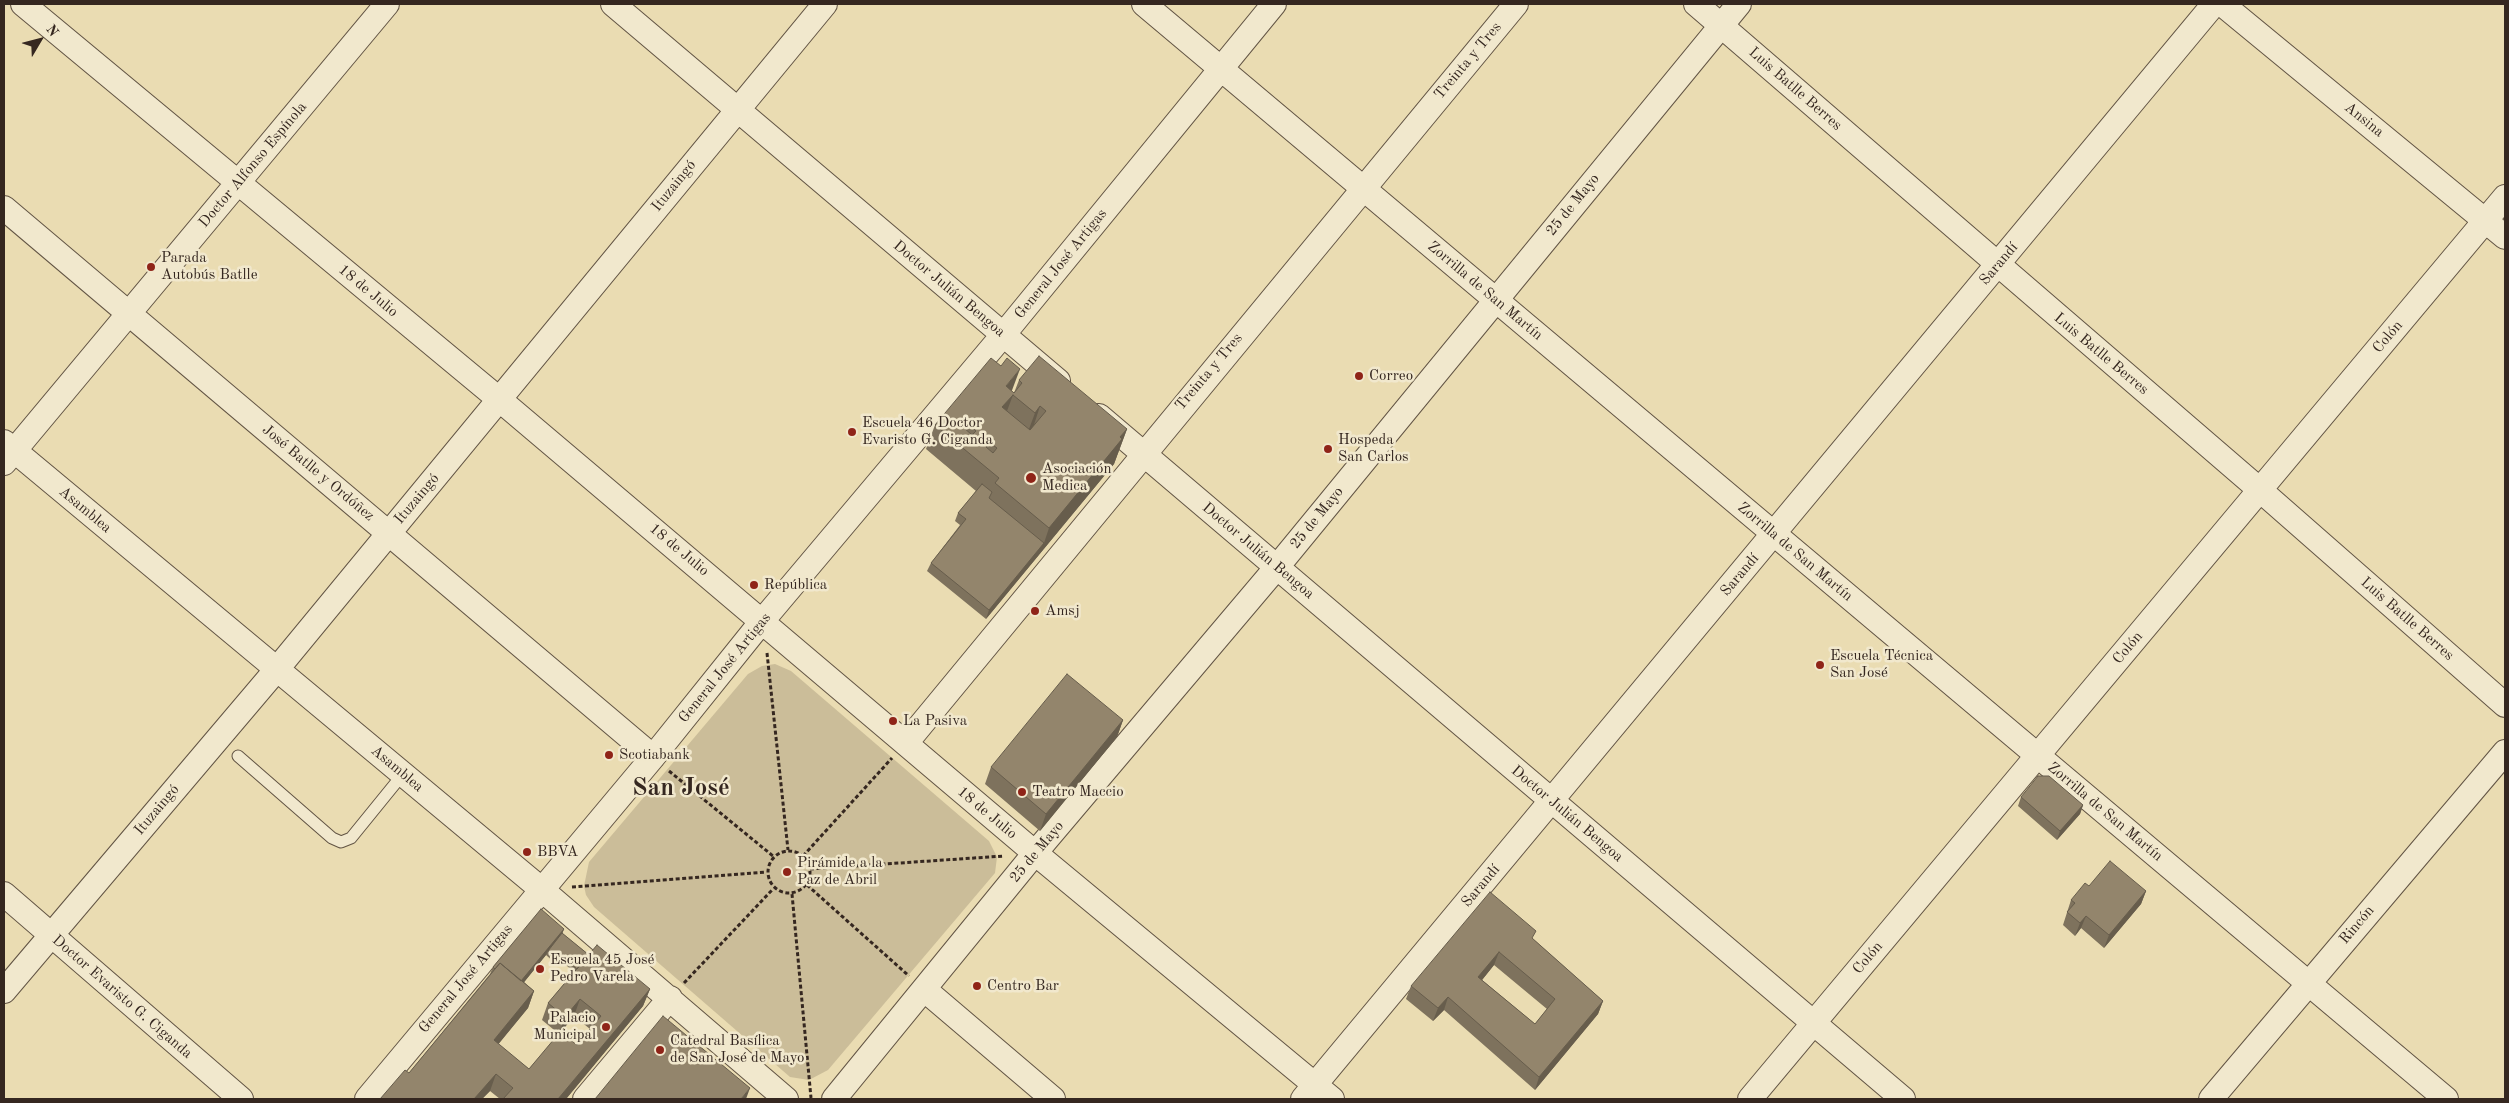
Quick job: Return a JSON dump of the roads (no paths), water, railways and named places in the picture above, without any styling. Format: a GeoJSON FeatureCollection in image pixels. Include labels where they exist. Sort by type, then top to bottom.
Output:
{"type":"FeatureCollection","features":[{"type":"Feature","properties":{"kind":"street","name":"18 de Julio"},"geometry":{"type":"LineString","coordinates":[[23,4],[763,620],[1317,1094]]}},
{"type":"Feature","properties":{"kind":"street","name":"Doctor Alfonso Espínola"},"geometry":{"type":"LineString","coordinates":[[7,452],[130,314],[386,4]]}},
{"type":"Feature","properties":{"kind":"street","name":"Doctor Julián Bengoa"},"geometry":{"type":"LineString","coordinates":[[614,4],[1903,1099]]}},
{"type":"Feature","properties":{"kind":"street","name":"Ituzaingó"},"geometry":{"type":"LineString","coordinates":[[4,991],[500,400],[825,4]]}},
{"type":"Feature","properties":{"kind":"street","name":"Zorrilla de San Martín"},"geometry":{"type":"LineString","coordinates":[[1144,4],[2446,1099]]}},
{"type":"Feature","properties":{"kind":"street","name":"General José Artigas"},"geometry":{"type":"LineString","coordinates":[[367,1099],[653,757],[763,620],[1003,335],[1274,4]]}},
{"type":"Feature","properties":{"kind":"street","name":"Treinta y Tres"},"geometry":{"type":"LineString","coordinates":[[906,743],[1143,453],[1516,4]]}},
{"type":"Feature","properties":{"kind":"street","name":"Luis Batlle Berres"},"geometry":{"type":"LineString","coordinates":[[1696,4],[2260,490],[2505,706]]}},
{"type":"Feature","properties":{"kind":"street","name":"25 de Mayo"},"geometry":{"type":"LineString","coordinates":[[834,1099],[925,990],[1035,853],[1277,567],[1739,4]]}},
{"type":"Feature","properties":{"kind":"street","name":"Sarandí"},"geometry":{"type":"LineString","coordinates":[[1317,1094],[1552,801],[2214,4]]}},
{"type":"Feature","properties":{"kind":"street","name":"Ansina"},"geometry":{"type":"LineString","coordinates":[[2222,4],[2505,237]]}},
{"type":"Feature","properties":{"kind":"street","name":"Colón"},"geometry":{"type":"LineString","coordinates":[[1750,1099],[2505,197]]}},
{"type":"Feature","properties":{"kind":"street","name":"José Batlle y Ordóñez"},"geometry":{"type":"LineString","coordinates":[[4,208],[653,757]]}},
{"type":"Feature","properties":{"kind":"street","name":"Asamblea"},"geometry":{"type":"LineString","coordinates":[[7,452],[403,774],[670,998],[786,1099]]}},
{"type":"Feature","properties":{"kind":"street","name":"Rincón"},"geometry":{"type":"LineString","coordinates":[[2210,1099],[2505,752]]}},
{"type":"Feature","properties":{"kind":"street","name":"Doctor Evaristo G. Ciganda"},"geometry":{"type":"LineString","coordinates":[[4,894],[241,1099]]}},
{"type":"Feature","properties":{"kind":"street"},"geometry":{"type":"LineString","coordinates":[[925,990],[1053,1099]]}},
{"type":"Feature","properties":{"kind":"street"},"geometry":{"type":"LineString","coordinates":[[585,1099],[670,998]]}},
{"type":"Feature","properties":{"kind":"lane"},"geometry":{"type":"LineString","coordinates":[[238,756],[332,838],[341,842],[351,838],[403,774]]}},
{"type":"Feature","properties":{"kind":"place","name":"Parada Autobús Batlle"},"geometry":{"type":"Point","coordinates":[151,267]}},
{"type":"Feature","properties":{"kind":"place","name":"Correo"},"geometry":{"type":"Point","coordinates":[1359,376]}},
{"type":"Feature","properties":{"kind":"place","name":"Escuela 46 Doctor Evaristo G. Ciganda"},"geometry":{"type":"Point","coordinates":[852,432]}},
{"type":"Feature","properties":{"kind":"place","name":"Hospeda San Carlos"},"geometry":{"type":"Point","coordinates":[1328,449]}},
{"type":"Feature","properties":{"kind":"place","name":"Asociación Medica"},"geometry":{"type":"Point","coordinates":[1031,478]}},
{"type":"Feature","properties":{"kind":"place","name":"República"},"geometry":{"type":"Point","coordinates":[754,585]}},
{"type":"Feature","properties":{"kind":"place","name":"Amsj"},"geometry":{"type":"Point","coordinates":[1035,611]}},
{"type":"Feature","properties":{"kind":"place","name":"Escuela Técnica San José"},"geometry":{"type":"Point","coordinates":[1820,665]}},
{"type":"Feature","properties":{"kind":"place","name":"La Pasiva"},"geometry":{"type":"Point","coordinates":[893,721]}},
{"type":"Feature","properties":{"kind":"place","name":"Scotiabank"},"geometry":{"type":"Point","coordinates":[609,755]}},
{"type":"Feature","properties":{"kind":"place","name":"Teatro Maccio"},"geometry":{"type":"Point","coordinates":[1022,792]}},
{"type":"Feature","properties":{"kind":"place","name":"BBVA"},"geometry":{"type":"Point","coordinates":[527,852]}},
{"type":"Feature","properties":{"kind":"place","name":"Pirámide a la Paz de Abril"},"geometry":{"type":"Point","coordinates":[787,872]}},
{"type":"Feature","properties":{"kind":"place","name":"Escuela 45 José Pedro Varela"},"geometry":{"type":"Point","coordinates":[540,969]}},
{"type":"Feature","properties":{"kind":"place","name":"Centro Bar"},"geometry":{"type":"Point","coordinates":[977,986]}},
{"type":"Feature","properties":{"kind":"place","name":"Palacio Municipal"},"geometry":{"type":"Point","coordinates":[606,1027]}},
{"type":"Feature","properties":{"kind":"place","name":"Catedral Basílica de San José de Mayo"},"geometry":{"type":"Point","coordinates":[660,1050]}},
{"type":"Feature","properties":{"kind":"district","name":"San José"},"geometry":{"type":"Point","coordinates":[681,788]}}]}
